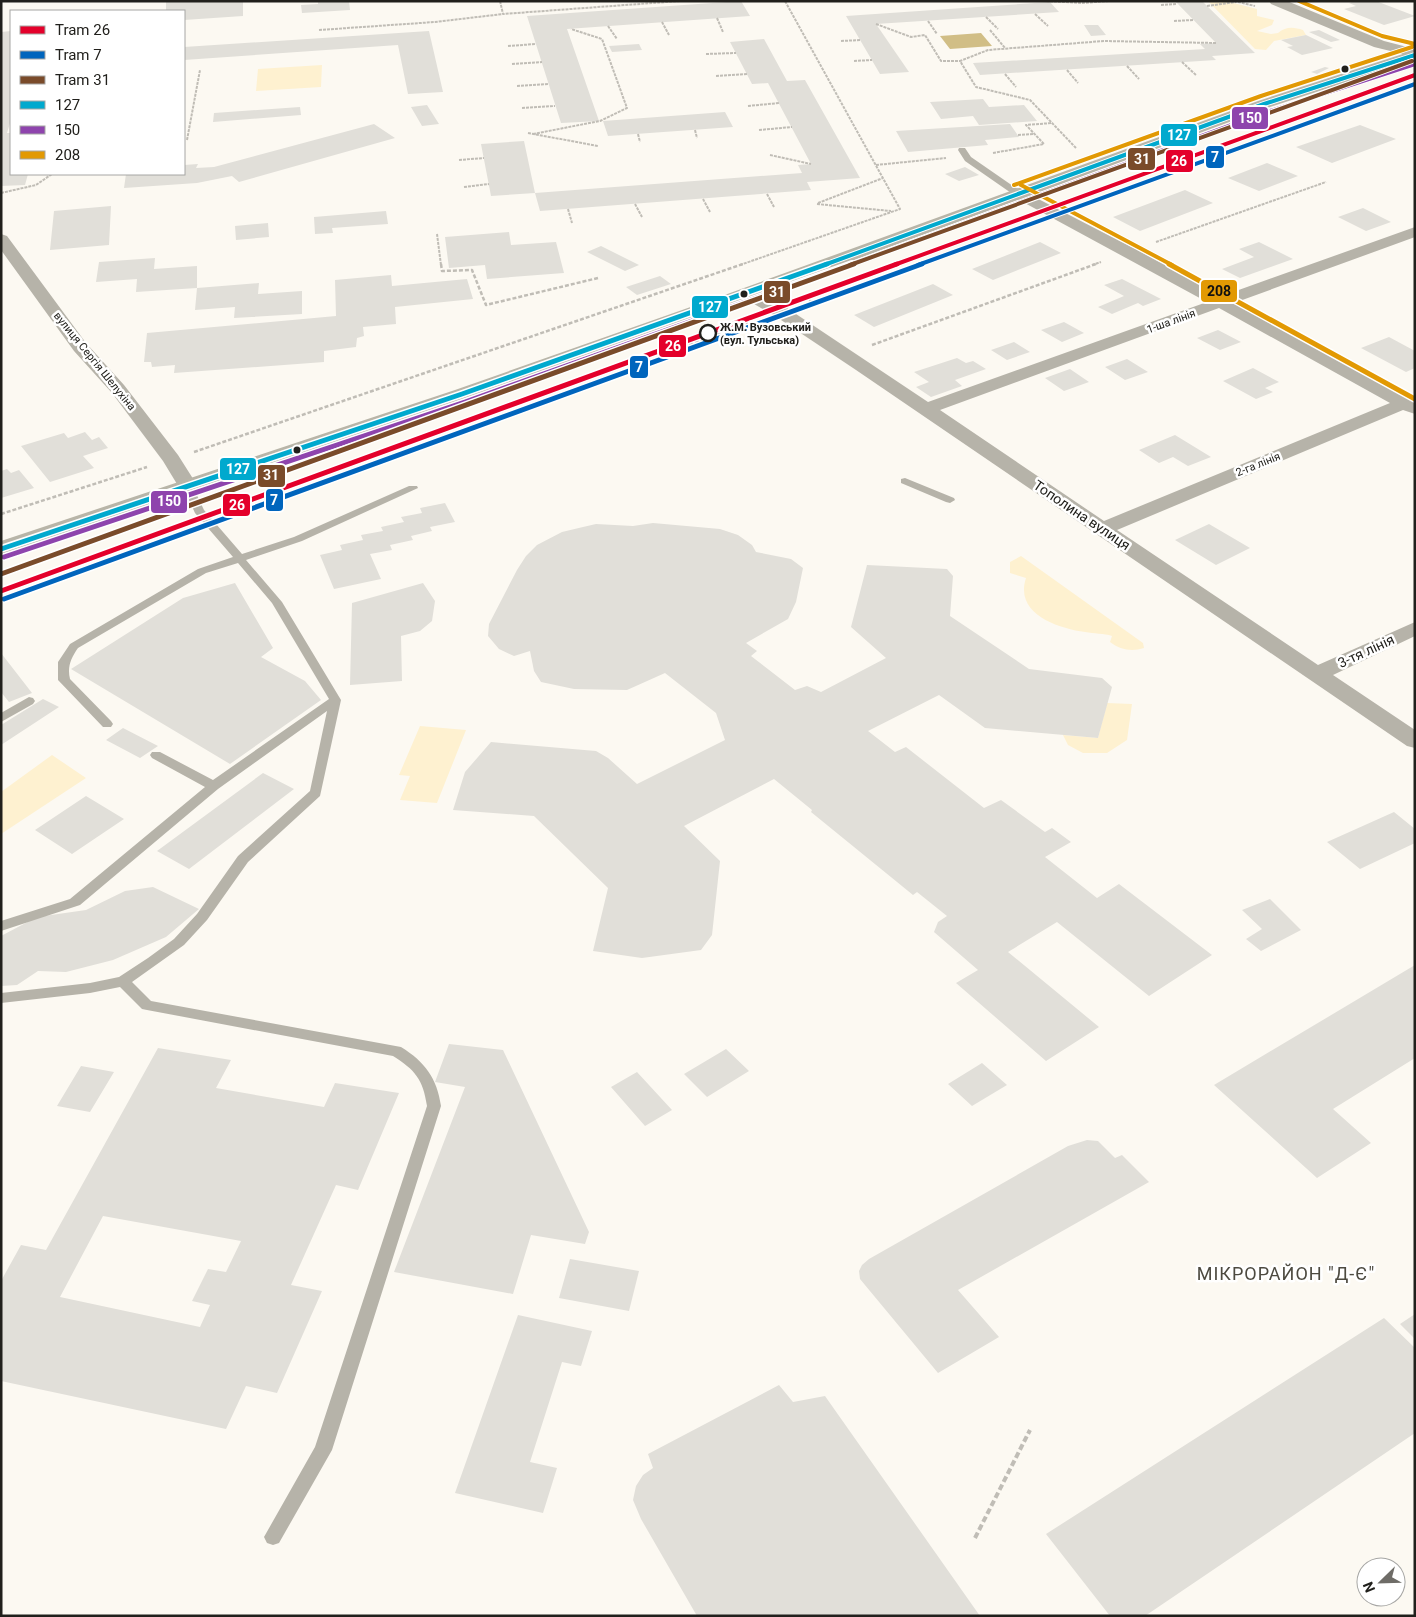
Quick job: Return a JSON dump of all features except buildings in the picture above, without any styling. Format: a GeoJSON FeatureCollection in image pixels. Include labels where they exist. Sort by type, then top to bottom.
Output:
{"type":"FeatureCollection","features":[{"type":"Feature","properties":{"kind":"main road"},"geometry":{"type":"LineString","coordinates":[[1,549],[187,485],[306,448],[748,293],[1264,104],[1415,54]]}},
{"type":"Feature","properties":{"kind":"street"},"geometry":{"type":"LineString","coordinates":[[1275,1],[1379,44],[1415,54]]}},
{"type":"Feature","properties":{"kind":"street"},"geometry":{"type":"LineString","coordinates":[[1017,193],[1411,404]]}},
{"type":"Feature","properties":{"kind":"street","name":"1-ша лінія"},"geometry":{"type":"LineString","coordinates":[[926,409],[1415,232]]}},
{"type":"Feature","properties":{"kind":"street","name":"вулиця Сергія Шелухіна"},"geometry":{"type":"LineString","coordinates":[[1,239],[80,347],[118,389],[171,459],[187,485]]}},
{"type":"Feature","properties":{"kind":"street","name":"Тополина вулиця"},"geometry":{"type":"LineString","coordinates":[[748,293],[781,312],[846,355],[1415,741]]}},
{"type":"Feature","properties":{"kind":"street","name":"2-га лінія"},"geometry":{"type":"LineString","coordinates":[[1102,529],[1411,404]]}},
{"type":"Feature","properties":{"kind":"street","name":"3-тя лінія"},"geometry":{"type":"LineString","coordinates":[[1317,674],[1415,628]]}},
{"type":"Feature","properties":{"kind":"lane"},"geometry":{"type":"LineString","coordinates":[[964,153],[968,159],[1017,193]]}},
{"type":"Feature","properties":{"kind":"lane"},"geometry":{"type":"LineString","coordinates":[[905,481],[950,500]]}},
{"type":"Feature","properties":{"kind":"lane"},"geometry":{"type":"LineString","coordinates":[[1,998],[90,988],[123,981],[153,962],[178,942],[202,917],[243,859],[316,793],[335,700],[277,602],[199,511],[187,485]]}},
{"type":"Feature","properties":{"kind":"lane"},"geometry":{"type":"LineString","coordinates":[[107,724],[64,680],[62,672],[65,658],[74,646],[202,571],[298,539],[413,488]]}},
{"type":"Feature","properties":{"kind":"lane"},"geometry":{"type":"LineString","coordinates":[[1,926],[75,902],[214,786],[335,700]]}},
{"type":"Feature","properties":{"kind":"lane"},"geometry":{"type":"LineString","coordinates":[[1,718],[29,701]]}},
{"type":"Feature","properties":{"kind":"lane"},"geometry":{"type":"LineString","coordinates":[[156,755],[214,786]]}},
{"type":"Feature","properties":{"kind":"lane"},"geometry":{"type":"LineString","coordinates":[[123,981],[147,1005],[396,1051],[412,1060],[424,1071],[432,1088],[434,1106],[323,1450],[274,1537]]}},
{"type":"Feature","properties":{"kind":"path"},"geometry":{"type":"LineString","coordinates":[[500,1],[503,14]]}},
{"type":"Feature","properties":{"kind":"path"},"geometry":{"type":"LineString","coordinates":[[319,30],[680,1]]}},
{"type":"Feature","properties":{"kind":"path"},"geometry":{"type":"LineString","coordinates":[[1,514],[364,395],[900,209],[785,1]]}},
{"type":"Feature","properties":{"kind":"path"},"geometry":{"type":"LineString","coordinates":[[1046,1],[1082,3],[1108,1]]}},
{"type":"Feature","properties":{"kind":"path"},"geometry":{"type":"LineString","coordinates":[[1207,6],[1240,1]]}},
{"type":"Feature","properties":{"kind":"path"},"geometry":{"type":"LineString","coordinates":[[1161,5],[1177,4]]}},
{"type":"Feature","properties":{"kind":"path"},"geometry":{"type":"LineString","coordinates":[[1035,14],[1048,26]]}},
{"type":"Feature","properties":{"kind":"path"},"geometry":{"type":"LineString","coordinates":[[986,17],[998,30]]}},
{"type":"Feature","properties":{"kind":"path"},"geometry":{"type":"LineString","coordinates":[[717,18],[723,32]]}},
{"type":"Feature","properties":{"kind":"path"},"geometry":{"type":"LineString","coordinates":[[1174,21],[1193,20]]}},
{"type":"Feature","properties":{"kind":"path"},"geometry":{"type":"LineString","coordinates":[[928,21],[937,34]]}},
{"type":"Feature","properties":{"kind":"path"},"geometry":{"type":"LineString","coordinates":[[662,22],[669,35]]}},
{"type":"Feature","properties":{"kind":"path"},"geometry":{"type":"LineString","coordinates":[[876,24],[911,37],[925,35],[942,61],[960,61],[988,50],[1006,48],[1104,42],[1216,43]]}},
{"type":"Feature","properties":{"kind":"path"},"geometry":{"type":"LineString","coordinates":[[608,26],[617,38]]}},
{"type":"Feature","properties":{"kind":"path"},"geometry":{"type":"LineString","coordinates":[[533,134],[600,121],[627,108],[602,39],[571,28]]}},
{"type":"Feature","properties":{"kind":"path"},"geometry":{"type":"LineString","coordinates":[[990,30],[1006,48]]}},
{"type":"Feature","properties":{"kind":"path"},"geometry":{"type":"LineString","coordinates":[[841,41],[861,40]]}},
{"type":"Feature","properties":{"kind":"path"},"geometry":{"type":"LineString","coordinates":[[508,46],[536,44]]}},
{"type":"Feature","properties":{"kind":"path"},"geometry":{"type":"LineString","coordinates":[[706,54],[736,53]]}},
{"type":"Feature","properties":{"kind":"path"},"geometry":{"type":"LineString","coordinates":[[854,61],[872,60]]}},
{"type":"Feature","properties":{"kind":"path"},"geometry":{"type":"LineString","coordinates":[[960,61],[976,87],[1030,100],[1076,148]]}},
{"type":"Feature","properties":{"kind":"path"},"geometry":{"type":"LineString","coordinates":[[512,64],[542,62]]}},
{"type":"Feature","properties":{"kind":"path"},"geometry":{"type":"LineString","coordinates":[[1182,62],[1196,75]]}},
{"type":"Feature","properties":{"kind":"path"},"geometry":{"type":"LineString","coordinates":[[1127,66],[1139,79]]}},
{"type":"Feature","properties":{"kind":"path"},"geometry":{"type":"LineString","coordinates":[[187,140],[200,70]]}},
{"type":"Feature","properties":{"kind":"path"},"geometry":{"type":"LineString","coordinates":[[1067,70],[1078,83]]}},
{"type":"Feature","properties":{"kind":"path"},"geometry":{"type":"LineString","coordinates":[[716,76],[747,74]]}},
{"type":"Feature","properties":{"kind":"path"},"geometry":{"type":"LineString","coordinates":[[1005,74],[1016,87]]}},
{"type":"Feature","properties":{"kind":"path"},"geometry":{"type":"LineString","coordinates":[[517,86],[549,84]]}},
{"type":"Feature","properties":{"kind":"path"},"geometry":{"type":"LineString","coordinates":[[748,106],[779,103]]}},
{"type":"Feature","properties":{"kind":"path"},"geometry":{"type":"LineString","coordinates":[[522,108],[555,106]]}},
{"type":"Feature","properties":{"kind":"path"},"geometry":{"type":"LineString","coordinates":[[876,165],[1044,144],[1026,125],[1053,124]]}},
{"type":"Feature","properties":{"kind":"path"},"geometry":{"type":"LineString","coordinates":[[759,130],[792,127]]}},
{"type":"Feature","properties":{"kind":"path"},"geometry":{"type":"LineString","coordinates":[[695,130],[697,138]]}},
{"type":"Feature","properties":{"kind":"path"},"geometry":{"type":"LineString","coordinates":[[528,133],[598,146]]}},
{"type":"Feature","properties":{"kind":"path"},"geometry":{"type":"LineString","coordinates":[[638,134],[640,142]]}},
{"type":"Feature","properties":{"kind":"path"},"geometry":{"type":"LineString","coordinates":[[1018,136],[1034,134]]}},
{"type":"Feature","properties":{"kind":"path"},"geometry":{"type":"LineString","coordinates":[[770,155],[811,164]]}},
{"type":"Feature","properties":{"kind":"path"},"geometry":{"type":"LineString","coordinates":[[459,160],[484,158]]}},
{"type":"Feature","properties":{"kind":"path"},"geometry":{"type":"LineString","coordinates":[[1,193],[36,185],[51,175]]}},
{"type":"Feature","properties":{"kind":"path"},"geometry":{"type":"LineString","coordinates":[[884,178],[817,204],[893,212]]}},
{"type":"Feature","properties":{"kind":"path"},"geometry":{"type":"LineString","coordinates":[[846,355],[1326,182]]}},
{"type":"Feature","properties":{"kind":"path"},"geometry":{"type":"LineString","coordinates":[[464,187],[489,184]]}},
{"type":"Feature","properties":{"kind":"path"},"geometry":{"type":"LineString","coordinates":[[767,194],[774,207]]}},
{"type":"Feature","properties":{"kind":"path"},"geometry":{"type":"LineString","coordinates":[[704,199],[710,212]]}},
{"type":"Feature","properties":{"kind":"path"},"geometry":{"type":"LineString","coordinates":[[635,204],[642,217]]}},
{"type":"Feature","properties":{"kind":"path"},"geometry":{"type":"LineString","coordinates":[[568,209],[572,222]]}},
{"type":"Feature","properties":{"kind":"path"},"geometry":{"type":"LineString","coordinates":[[437,234],[442,271],[472,270],[486,305],[598,278]]}},
{"type":"Feature","properties":{"kind":"path"},"geometry":{"type":"LineString","coordinates":[[684,347],[733,328],[727,330]]}},
{"type":"Feature","properties":{"kind":"path"},"geometry":{"type":"LineString","coordinates":[[975,1538],[1030,1430]]}},
{"type":"Feature","properties":{"kind":"shaded area"},"geometry":{"type":"Polygon","coordinates":[[[1208,1],[1226,1],[1257,9],[1257,16],[1274,20],[1272,25],[1257,31],[1271,34],[1278,33],[1287,28],[1293,28],[1303,30],[1306,35],[1274,41],[1266,50],[1255,49],[1208,1]]]}},
{"type":"Feature","properties":{"kind":"shaded area"},"geometry":{"type":"Polygon","coordinates":[[[981,33],[992,46],[950,49],[940,36],[981,33]]]}},
{"type":"Feature","properties":{"kind":"shaded area"},"geometry":{"type":"Polygon","coordinates":[[[322,65],[321,87],[256,91],[258,69],[322,65]]]}},
{"type":"Feature","properties":{"kind":"shaded area"},"geometry":{"type":"Polygon","coordinates":[[[1021,556],[1143,643],[1144,648],[1126,650],[1110,642],[1112,636],[1074,630],[1051,623],[1041,617],[1032,610],[1026,601],[1024,590],[1026,578],[1010,573],[1010,562],[1021,556]]]}},
{"type":"Feature","properties":{"kind":"shaded area"},"geometry":{"type":"Polygon","coordinates":[[[1107,703],[1132,704],[1127,740],[1107,753],[1083,753],[1068,745],[1063,735],[1098,738],[1107,703]]]}},
{"type":"Feature","properties":{"kind":"shaded area"},"geometry":{"type":"Polygon","coordinates":[[[420,726],[466,730],[437,803],[400,800],[410,776],[399,775],[420,726]]]}},
{"type":"Feature","properties":{"kind":"shaded area"},"geometry":{"type":"Polygon","coordinates":[[[52,755],[86,778],[1,834],[1,792],[52,755]]]}},
{"type":"Feature","properties":{"kind":"tram line","name":"31"},"geometry":{"type":"LineString","coordinates":[[1,574],[1412,61]]}},
{"type":"Feature","properties":{"kind":"tram line","name":"26"},"geometry":{"type":"LineString","coordinates":[[1,591],[1415,75]]}},
{"type":"Feature","properties":{"kind":"tram line","name":"7"},"geometry":{"type":"LineString","coordinates":[[4,599],[1415,84]]}},
{"type":"Feature","properties":{"kind":"transit line","name":"208"},"geometry":{"type":"LineString","coordinates":[[1299,1],[1382,36],[1415,44]]}},
{"type":"Feature","properties":{"kind":"transit line","name":"208"},"geometry":{"type":"LineString","coordinates":[[1014,185],[1261,96],[1412,47]]}},
{"type":"Feature","properties":{"kind":"transit line","name":"127"},"geometry":{"type":"LineString","coordinates":[[1,549],[462,394],[726,301],[1264,104],[1415,55]]}},
{"type":"Feature","properties":{"kind":"transit line","name":"150"},"geometry":{"type":"LineString","coordinates":[[4,557],[465,402],[729,309],[1267,112],[1415,64]]}},
{"type":"Feature","properties":{"kind":"transit line","name":"208"},"geometry":{"type":"LineString","coordinates":[[1021,185],[1133,244],[1415,399]]}},
{"type":"Feature","properties":{"kind":"place","name":"Ж.М. Вузовський (вул. Тульська)"},"geometry":{"type":"Point","coordinates":[708,333]}},
{"type":"Feature","properties":{"kind":"district","name":"МІКРОРАЙОН \"Д-Є\""},"geometry":{"type":"Point","coordinates":[1286,1274]}}]}
